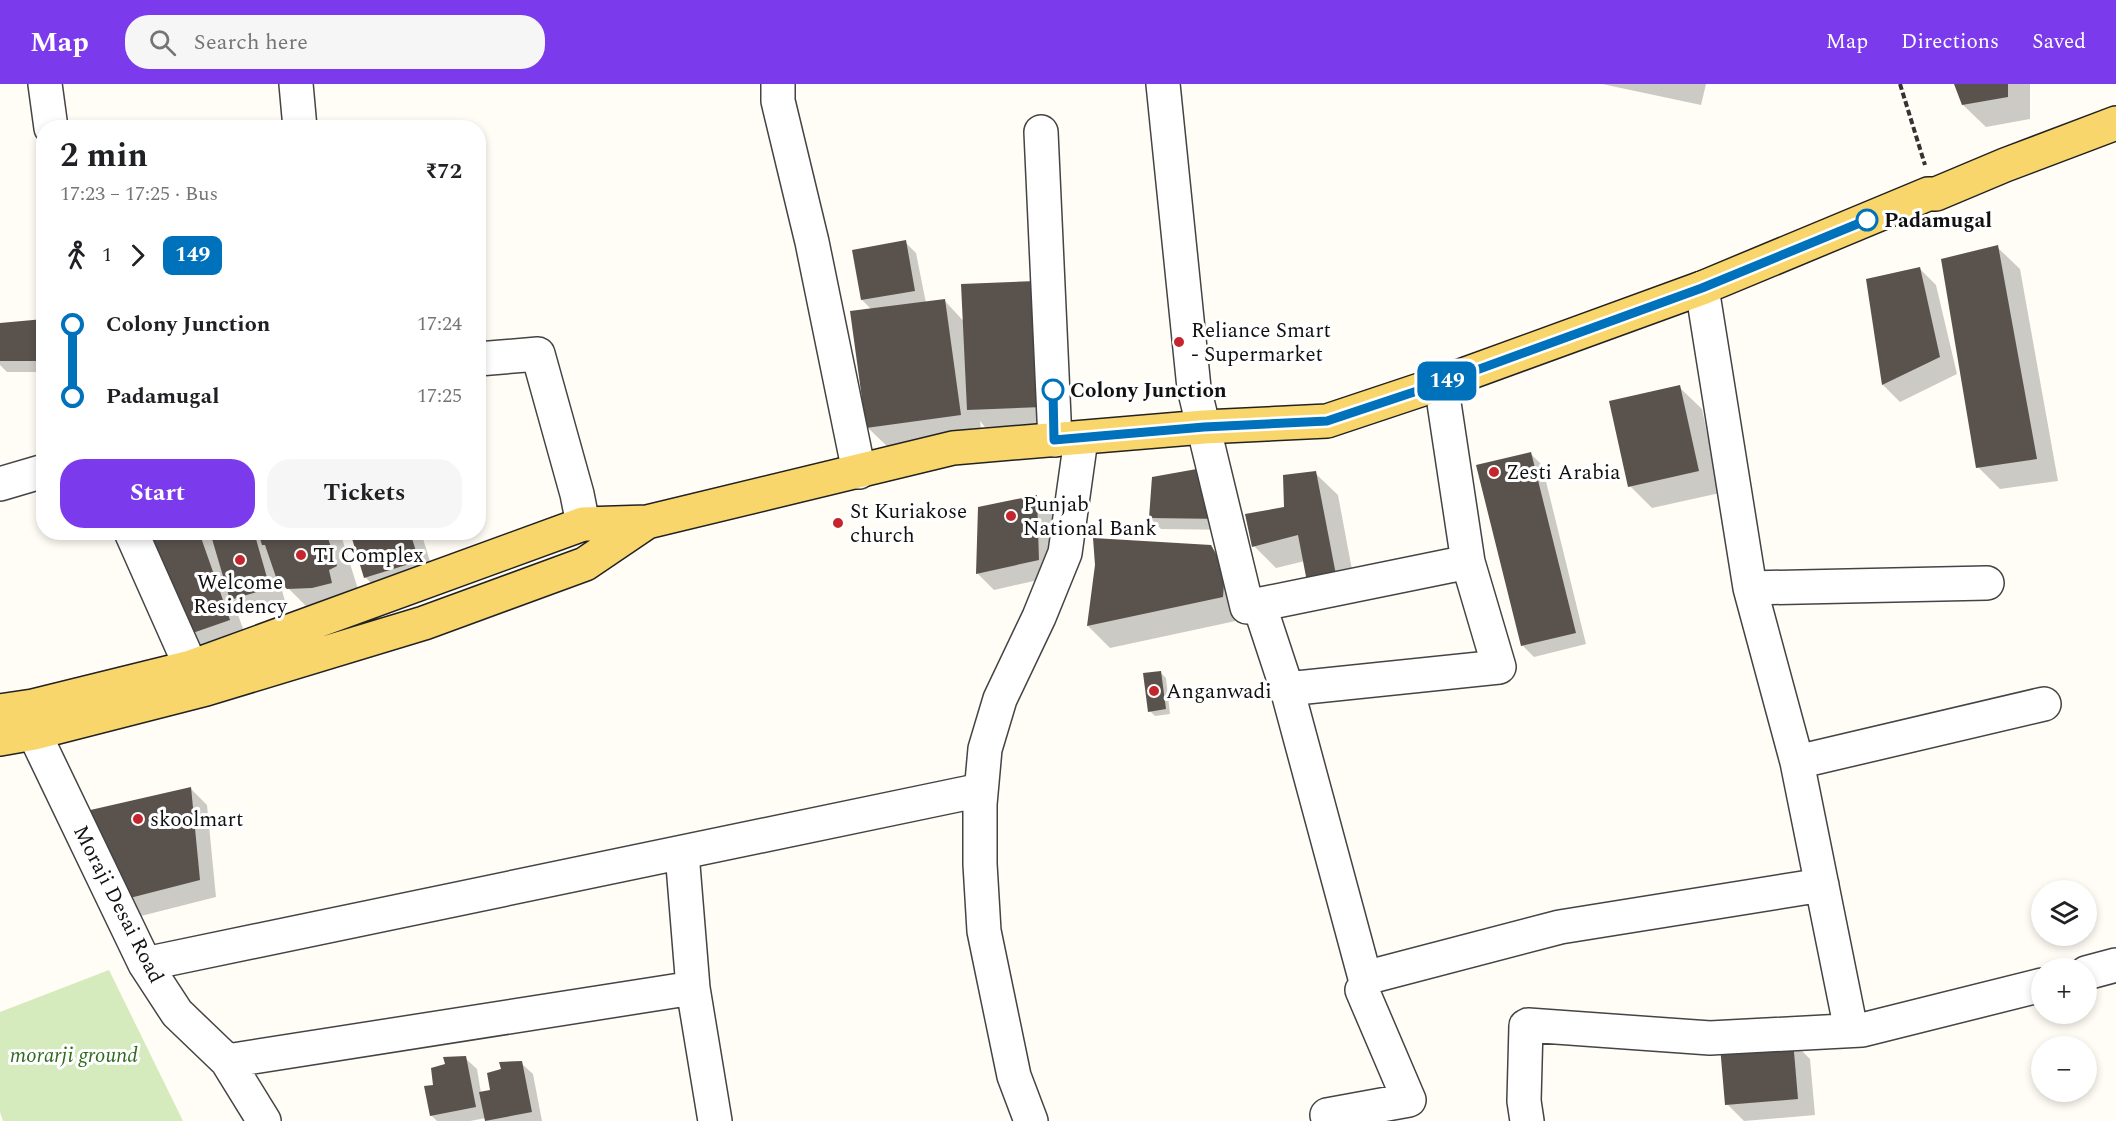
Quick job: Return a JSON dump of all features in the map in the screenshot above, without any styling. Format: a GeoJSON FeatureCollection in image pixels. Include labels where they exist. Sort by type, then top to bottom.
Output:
{"type":"FeatureCollection","features":[{"type":"Feature","properties":{"kind":"main road"},"geometry":{"type":"LineString","coordinates":[[0,711],[33,706],[191,667],[583,524],[647,522],[953,448],[1204,427],[1327,421],[1441,383],[1702,288],[1928,194],[1936,194],[2116,123]]}},
{"type":"Feature","properties":{"kind":"main road"},"geometry":{"type":"LineString","coordinates":[[0,739],[34,733],[206,689],[437,618],[585,564],[647,522]]}},
{"type":"Feature","properties":{"kind":"main road"},"geometry":{"type":"LineString","coordinates":[[424,582],[437,618]]}},
{"type":"Feature","properties":{"kind":"street"},"geometry":{"type":"LineString","coordinates":[[45,84],[50,120]]}},
{"type":"Feature","properties":{"kind":"street"},"geometry":{"type":"LineString","coordinates":[[296,84],[299,120]]}},
{"type":"Feature","properties":{"kind":"street"},"geometry":{"type":"LineString","coordinates":[[778,84],[778,101],[812,242],[859,472]]}},
{"type":"Feature","properties":{"kind":"street"},"geometry":{"type":"LineString","coordinates":[[1163,84],[1194,388],[1247,607],[1468,562]]}},
{"type":"Feature","properties":{"kind":"street"},"geometry":{"type":"LineString","coordinates":[[1031,1121],[1014,1076],[999,1009],[984,931],[980,864],[981,790],[985,749],[1000,699],[1039,617],[1065,554],[1068,440],[1041,132]]}},
{"type":"Feature","properties":{"kind":"street"},"geometry":{"type":"LineString","coordinates":[[1702,288],[1750,588],[1797,762],[1851,1030]]}},
{"type":"Feature","properties":{"kind":"street"},"geometry":{"type":"LineString","coordinates":[[486,358],[538,354],[577,494],[583,524]]}},
{"type":"Feature","properties":{"kind":"street"},"geometry":{"type":"LineString","coordinates":[[1287,689],[1499,667],[1468,562],[1441,383]]}},
{"type":"Feature","properties":{"kind":"street"},"geometry":{"type":"LineString","coordinates":[[0,484],[36,473]]}},
{"type":"Feature","properties":{"kind":"street"},"geometry":{"type":"LineString","coordinates":[[135,540],[191,667]]}},
{"type":"Feature","properties":{"kind":"street"},"geometry":{"type":"LineString","coordinates":[[1750,588],[1987,583]]}},
{"type":"Feature","properties":{"kind":"street"},"geometry":{"type":"LineString","coordinates":[[1259,604],[1287,689],[1365,978],[1560,927],[1822,885]]}},
{"type":"Feature","properties":{"kind":"street"},"geometry":{"type":"LineString","coordinates":[[1797,762],[2044,704]]}},
{"type":"Feature","properties":{"kind":"street","name":"Moraji Desai Road"},"geometry":{"type":"LineString","coordinates":[[34,733],[146,964],[177,1013],[227,1061],[264,1121]]}},
{"type":"Feature","properties":{"kind":"street"},"geometry":{"type":"LineString","coordinates":[[146,964],[981,790]]}},
{"type":"Feature","properties":{"kind":"street"},"geometry":{"type":"LineString","coordinates":[[682,853],[693,988],[715,1121]]}},
{"type":"Feature","properties":{"kind":"street"},"geometry":{"type":"LineString","coordinates":[[2097,970],[2116,965]]}},
{"type":"Feature","properties":{"kind":"street"},"geometry":{"type":"LineString","coordinates":[[227,1061],[693,988]]}},
{"type":"Feature","properties":{"kind":"street"},"geometry":{"type":"LineString","coordinates":[[1527,1121],[1524,1101],[1526,1026],[1528,1025],[1710,1038],[1851,1030],[1900,1022],[2031,988]]}},
{"type":"Feature","properties":{"kind":"street"},"geometry":{"type":"LineString","coordinates":[[1329,1121],[1326,1115],[1409,1100],[1362,990]]}},
{"type":"Feature","properties":{"kind":"path"},"geometry":{"type":"LineString","coordinates":[[1900,84],[1936,194]]}},
{"type":"Feature","properties":{"kind":"green space","name":"morarji ground"},"geometry":{"type":"Polygon","coordinates":[[[109,970],[183,1121],[3,1121],[0,1112],[0,1012],[109,970]]]}},
{"type":"Feature","properties":{"kind":"building"},"geometry":{"type":"Polygon","coordinates":[[[1954,84],[2008,84],[2008,97],[1962,105],[1954,84]]]}},
{"type":"Feature","properties":{"kind":"building"},"geometry":{"type":"Polygon","coordinates":[[[906,240],[915,291],[861,300],[852,250],[906,240]]]}},
{"type":"Feature","properties":{"kind":"building"},"geometry":{"type":"Polygon","coordinates":[[[1998,245],[2037,459],[1976,468],[1941,259],[1998,245]]]}},
{"type":"Feature","properties":{"kind":"building"},"geometry":{"type":"Polygon","coordinates":[[[1920,267],[1940,357],[1882,385],[1866,279],[1920,267]]]}},
{"type":"Feature","properties":{"kind":"building"},"geometry":{"type":"Polygon","coordinates":[[[1037,281],[1043,407],[967,410],[961,284],[1037,281]]]}},
{"type":"Feature","properties":{"kind":"building"},"geometry":{"type":"Polygon","coordinates":[[[945,299],[961,415],[866,428],[850,311],[945,299]]]}},
{"type":"Feature","properties":{"kind":"building"},"geometry":{"type":"Polygon","coordinates":[[[36,320],[36,361],[0,361],[0,323],[36,320]]]}},
{"type":"Feature","properties":{"kind":"building"},"geometry":{"type":"Polygon","coordinates":[[[1680,385],[1699,471],[1628,487],[1609,401],[1680,385]]]}},
{"type":"Feature","properties":{"kind":"building"},"geometry":{"type":"Polygon","coordinates":[[[1531,452],[1576,633],[1521,646],[1476,465],[1531,452]]]}},
{"type":"Feature","properties":{"kind":"building"},"geometry":{"type":"Polygon","coordinates":[[[1208,467],[1225,519],[1149,518],[1152,477],[1208,467]]]}},
{"type":"Feature","properties":{"kind":"building"},"geometry":{"type":"Polygon","coordinates":[[[1316,471],[1337,580],[1308,587],[1298,535],[1252,547],[1245,514],[1284,507],[1283,475],[1316,471]]]}},
{"type":"Feature","properties":{"kind":"building"},"geometry":{"type":"Polygon","coordinates":[[[1037,495],[1039,560],[976,574],[978,507],[1037,495]]]}},
{"type":"Feature","properties":{"kind":"building"},"geometry":{"type":"Polygon","coordinates":[[[1093,538],[1211,545],[1225,570],[1223,597],[1087,626],[1095,565],[1093,538]]]}},
{"type":"Feature","properties":{"kind":"building"},"geometry":{"type":"Polygon","coordinates":[[[151,540],[202,540],[230,620],[184,636],[151,540]]]}},
{"type":"Feature","properties":{"kind":"building","name":"Welcome Residency"},"geometry":{"type":"Polygon","coordinates":[[[212,540],[256,540],[270,588],[230,600],[212,540]]]}},
{"type":"Feature","properties":{"kind":"building","name":"TI Complex"},"geometry":{"type":"Polygon","coordinates":[[[260,540],[329,540],[337,566],[329,570],[332,583],[312,588],[287,589],[277,580],[265,545],[262,545],[260,540]]]}},
{"type":"Feature","properties":{"kind":"building"},"geometry":{"type":"Polygon","coordinates":[[[352,540],[412,540],[419,561],[364,578],[352,540]]]}},
{"type":"Feature","properties":{"kind":"building","name":"Anganwadi"},"geometry":{"type":"Polygon","coordinates":[[[1161,671],[1166,709],[1148,712],[1143,673],[1161,671]]]}},
{"type":"Feature","properties":{"kind":"building"},"geometry":{"type":"Polygon","coordinates":[[[191,787],[200,880],[122,900],[86,811],[191,787]]]}},
{"type":"Feature","properties":{"kind":"building"},"geometry":{"type":"Polygon","coordinates":[[[1793,1040],[1798,1099],[1725,1105],[1720,1046],[1793,1040]]]}},
{"type":"Feature","properties":{"kind":"building"},"geometry":{"type":"Polygon","coordinates":[[[466,1056],[476,1107],[430,1116],[424,1086],[433,1085],[431,1068],[445,1064],[443,1057],[466,1056]]]}},
{"type":"Feature","properties":{"kind":"building"},"geometry":{"type":"Polygon","coordinates":[[[522,1061],[532,1112],[485,1121],[479,1092],[490,1090],[487,1073],[501,1069],[499,1062],[522,1061]]]}},
{"type":"Feature","properties":{"kind":"bus line","name":"149"},"geometry":{"type":"LineString","coordinates":[[1053,390],[1054,440],[1204,427],[1327,421],[1441,383],[1702,288],[1867,220]]}},
{"type":"Feature","properties":{"kind":"place","name":"Padamugal"},"geometry":{"type":"Point","coordinates":[1867,220]}},
{"type":"Feature","properties":{"kind":"place","name":"Reliance Smart - Supermarket"},"geometry":{"type":"Point","coordinates":[1179,342]}},
{"type":"Feature","properties":{"kind":"place","name":"Colony Junction"},"geometry":{"type":"Point","coordinates":[1053,390]}},
{"type":"Feature","properties":{"kind":"place","name":"Zesti Arabia"},"geometry":{"type":"Point","coordinates":[1494,472]}},
{"type":"Feature","properties":{"kind":"place","name":"Punjab National Bank"},"geometry":{"type":"Point","coordinates":[1011,516]}},
{"type":"Feature","properties":{"kind":"place","name":"St Kuriakose church"},"geometry":{"type":"Point","coordinates":[838,523]}},
{"type":"Feature","properties":{"kind":"place","name":"TI Complex"},"geometry":{"type":"Point","coordinates":[301,555]}},
{"type":"Feature","properties":{"kind":"place","name":"Welcome Residency"},"geometry":{"type":"Point","coordinates":[240,560]}},
{"type":"Feature","properties":{"kind":"place","name":"Anganwadi"},"geometry":{"type":"Point","coordinates":[1154,691]}},
{"type":"Feature","properties":{"kind":"place","name":"skoolmart"},"geometry":{"type":"Point","coordinates":[138,819]}}]}
